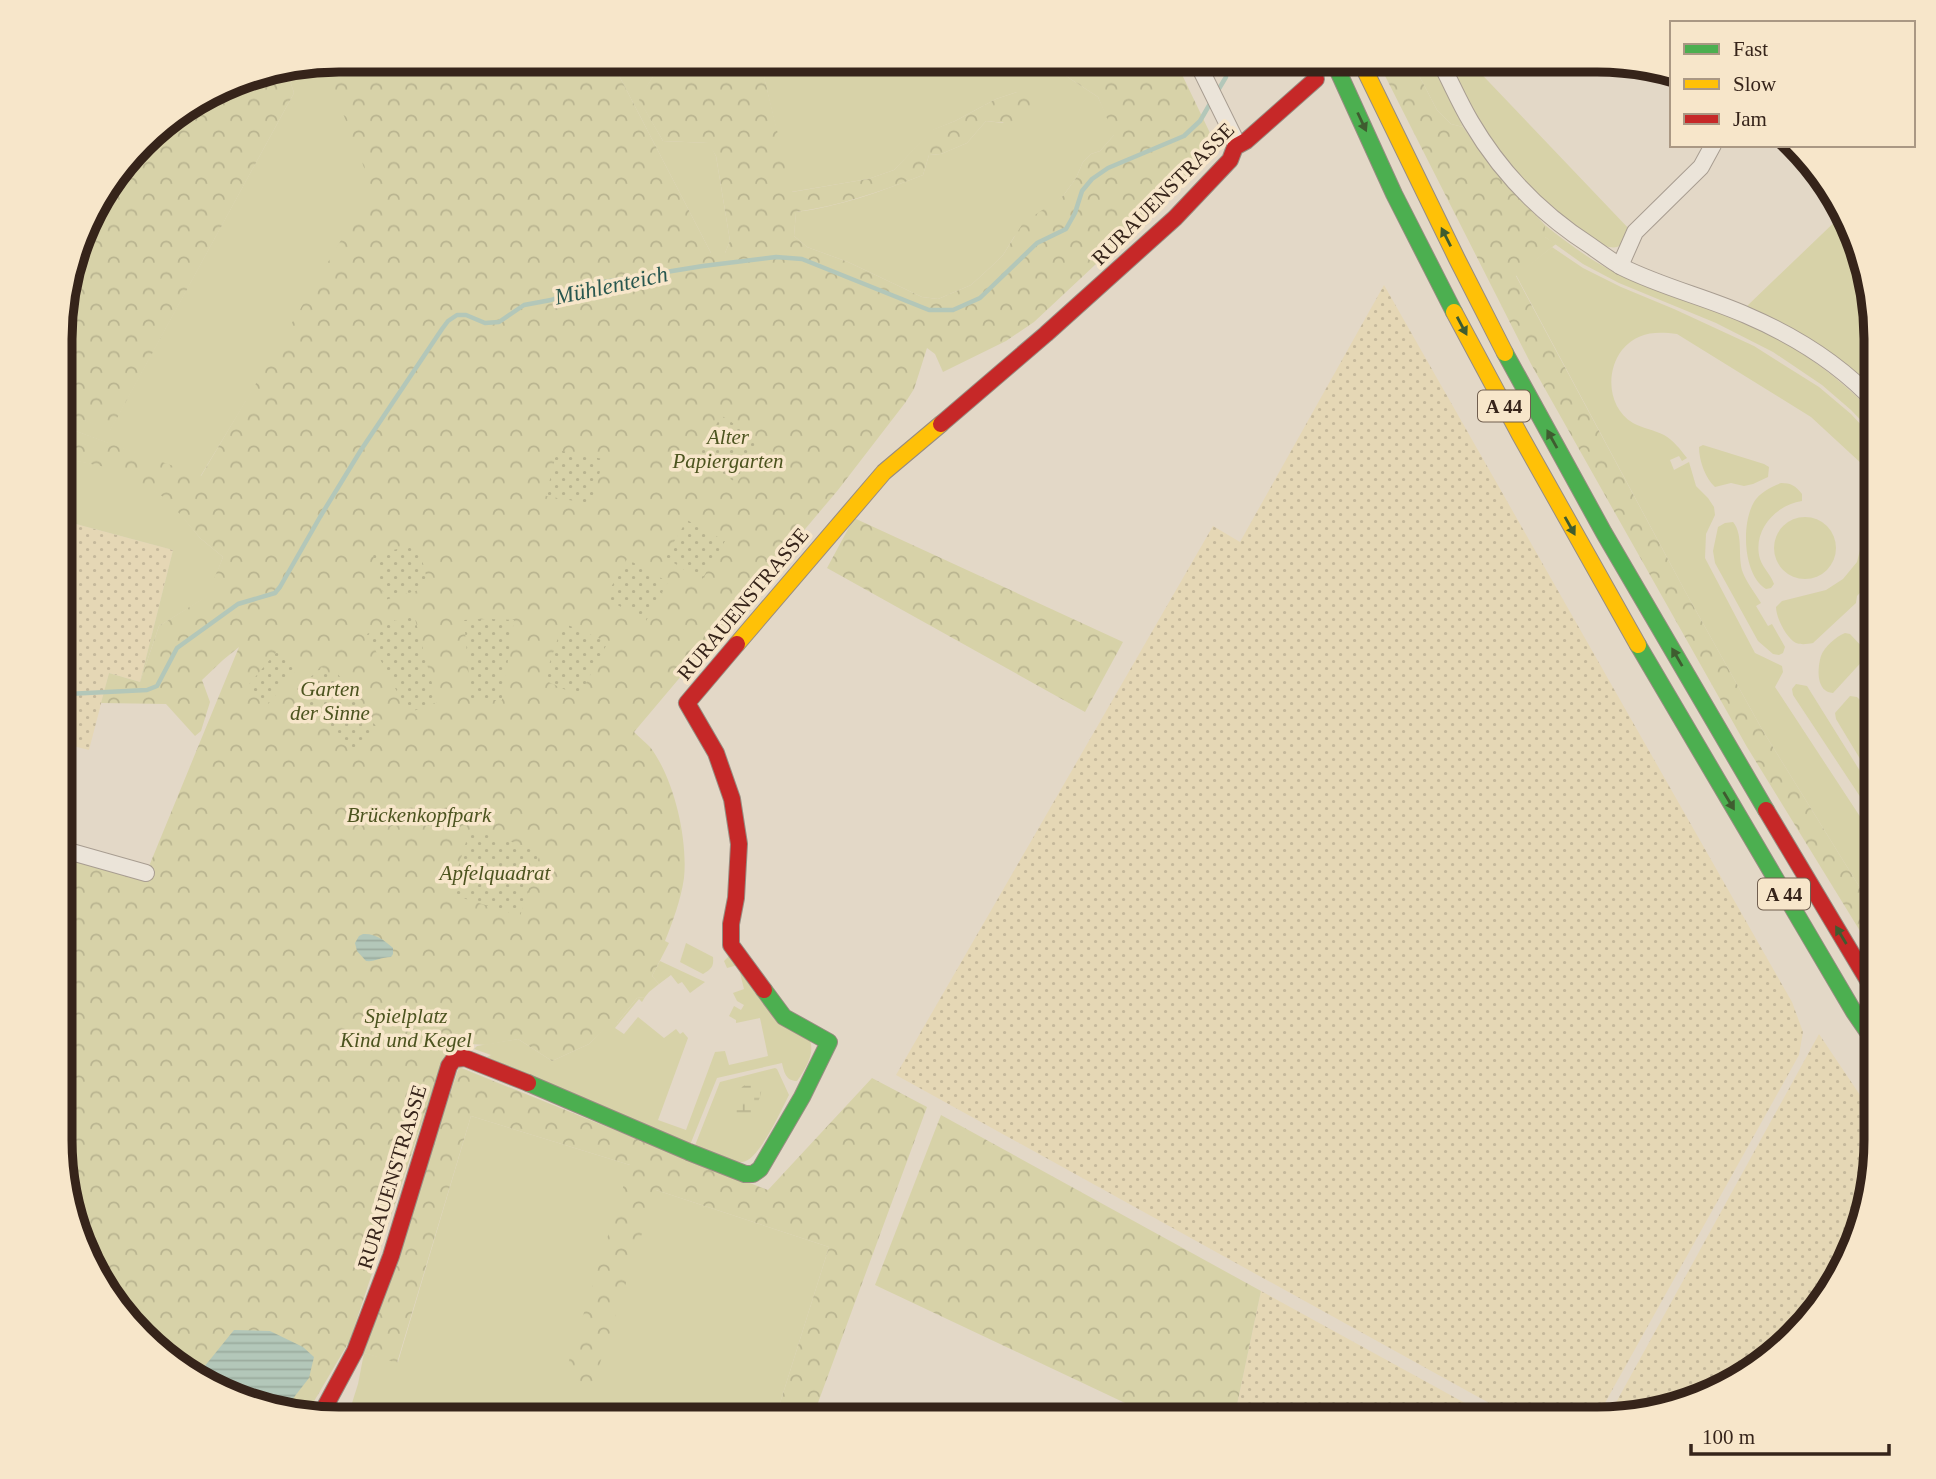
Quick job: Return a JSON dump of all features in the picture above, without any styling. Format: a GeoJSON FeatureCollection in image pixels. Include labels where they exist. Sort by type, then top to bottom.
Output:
{"type":"FeatureCollection","features":[{"type":"Feature","properties":{"kind":"main road","name":"A 44"},"geometry":{"type":"LineString","coordinates":[[1339,72],[1421,249],[1574,534],[1694,743],[1864,1027]]}},
{"type":"Feature","properties":{"kind":"main road","name":"A 44"},"geometry":{"type":"LineString","coordinates":[[1366,72],[1439,224],[1518,377],[1676,657],[1864,974]]}},
{"type":"Feature","properties":{"kind":"main road","name":"RURAUENSTRASSE"},"geometry":{"type":"LineString","coordinates":[[324,1407],[355,1351],[391,1256],[449,1066],[454,1059],[465,1058],[494,1068],[746,1174],[753,1174],[760,1169],[802,1097],[829,1042],[784,1017],[731,945],[739,844],[732,799],[716,753],[687,702],[884,472],[1046,334],[1175,218],[1230,160],[1235,147],[1246,141],[1316,79]]}},
{"type":"Feature","properties":{"kind":"street"},"geometry":{"type":"LineString","coordinates":[[1202,72],[1235,139],[1235,147]]}},
{"type":"Feature","properties":{"kind":"street"},"geometry":{"type":"LineString","coordinates":[[1445,72],[1470,121],[1496,161],[1527,197],[1564,228],[1620,266],[1744,314],[1794,337],[1825,357],[1864,390]]}},
{"type":"Feature","properties":{"kind":"street"},"geometry":{"type":"LineString","coordinates":[[1620,266],[1635,232],[1701,167],[1712,147]]}},
{"type":"Feature","properties":{"kind":"street"},"geometry":{"type":"LineString","coordinates":[[72,852],[146,873]]}},
{"type":"Feature","properties":{"kind":"shaded area"},"geometry":{"type":"Polygon","coordinates":[[[1384,285],[1792,1002],[1803,1032],[1799,1055],[1603,1407],[1496,1407],[896,1075],[1213,526],[1240,542],[1384,285]]]}},
{"type":"Feature","properties":{"kind":"shaded area"},"geometry":{"type":"Polygon","coordinates":[[[72,523],[173,550],[140,682],[109,673],[89,750],[72,746],[72,523]]]}},
{"type":"Feature","properties":{"kind":"shaded area"},"geometry":{"type":"Polygon","coordinates":[[[363,934],[375,936],[390,945],[393,948],[391,957],[366,961],[357,951],[355,943],[363,934]]]}},
{"type":"Feature","properties":{"kind":"shaded area"},"geometry":{"type":"Polygon","coordinates":[[[1819,1034],[1864,1101],[1862,1175],[1850,1226],[1837,1258],[1819,1289],[1798,1316],[1773,1341],[1746,1362],[1715,1380],[1683,1393],[1649,1402],[1614,1407],[1819,1034]]]}},
{"type":"Feature","properties":{"kind":"shaded area"},"geometry":{"type":"Polygon","coordinates":[[[1261,1291],[1472,1407],[1237,1407],[1261,1291]]]}},
{"type":"Feature","properties":{"kind":"shaded area"},"geometry":{"type":"Polygon","coordinates":[[[234,1330],[270,1331],[303,1347],[314,1357],[309,1378],[290,1403],[237,1387],[204,1370],[234,1330]]]}},
{"type":"Feature","properties":{"kind":"green space","name":"Brückenkopfpark"},"geometry":{"type":"Polygon","coordinates":[[[327,72],[617,72],[711,253],[725,253],[730,241],[716,156],[708,143],[663,141],[639,100],[655,72],[763,72],[792,192],[868,179],[894,170],[932,130],[996,99],[1017,92],[1032,91],[1038,98],[1024,118],[1011,122],[986,121],[967,143],[941,154],[929,155],[923,175],[860,197],[796,212],[794,236],[807,247],[848,262],[922,297],[938,299],[971,285],[994,264],[1003,255],[1023,223],[1063,196],[1083,162],[1091,154],[1100,151],[1114,135],[1098,97],[1062,72],[1181,72],[1210,133],[1212,148],[1203,164],[1034,322],[1006,341],[943,372],[935,354],[927,348],[914,389],[905,403],[838,490],[634,732],[650,747],[666,775],[678,810],[684,845],[681,894],[665,941],[669,943],[652,976],[659,984],[645,997],[637,998],[617,1023],[610,1023],[589,1044],[552,1061],[518,1039],[486,1045],[455,1043],[449,1048],[350,1340],[311,1406],[270,1398],[237,1387],[190,1362],[163,1341],[138,1316],[117,1289],[99,1258],[81,1209],[72,1158],[72,858],[145,876],[239,647],[202,680],[210,702],[201,731],[195,736],[166,704],[101,703],[109,673],[140,682],[159,626],[207,596],[223,557],[200,538],[167,499],[115,469],[72,460],[72,430],[201,476],[372,188],[327,72]]]}},
{"type":"Feature","properties":{"kind":"green space"},"geometry":{"type":"Polygon","coordinates":[[[328,72],[375,188],[200,477],[72,430],[72,415],[110,430],[294,93],[289,77],[328,72]]]}},
{"type":"Feature","properties":{"kind":"green space"},"geometry":{"type":"Polygon","coordinates":[[[617,72],[655,72],[640,101],[663,141],[709,143],[716,156],[730,241],[725,253],[711,253],[617,72]]]}},
{"type":"Feature","properties":{"kind":"green space"},"geometry":{"type":"Polygon","coordinates":[[[763,72],[1065,72],[1066,76],[1098,97],[1115,134],[1100,151],[1091,154],[1083,162],[1063,196],[1014,237],[1003,255],[971,285],[938,299],[922,297],[848,262],[807,247],[794,236],[796,212],[844,202],[923,175],[929,155],[941,154],[967,143],[986,121],[1003,123],[1017,92],[996,99],[933,130],[894,170],[868,179],[791,192],[763,72]]]}},
{"type":"Feature","properties":{"kind":"green space"},"geometry":{"type":"Polygon","coordinates":[[[1383,72],[1417,72],[1437,110],[1451,124],[1463,127],[1495,172],[1545,225],[1545,237],[1556,244],[1516,276],[1763,731],[1864,890],[1864,937],[1747,747],[1531,364],[1383,72]]]}},
{"type":"Feature","properties":{"kind":"green space"},"geometry":{"type":"Polygon","coordinates":[[[1417,72],[1437,72],[1463,127],[1451,124],[1437,110],[1417,72]]]}},
{"type":"Feature","properties":{"kind":"green space"},"geometry":{"type":"Polygon","coordinates":[[[1454,72],[1479,72],[1631,231],[1622,244],[1608,247],[1596,242],[1555,211],[1525,183],[1509,163],[1469,102],[1454,72]]]}},
{"type":"Feature","properties":{"kind":"green space"},"geometry":{"type":"Polygon","coordinates":[[[289,77],[294,93],[110,431],[72,415],[74,304],[86,253],[99,221],[127,176],[150,150],[176,127],[221,99],[253,86],[289,77]]]}},
{"type":"Feature","properties":{"kind":"green space"},"geometry":{"type":"Polygon","coordinates":[[[1837,220],[1850,253],[1862,304],[1864,384],[1819,345],[1780,322],[1746,307],[1837,220]]]}},
{"type":"Feature","properties":{"kind":"green space"},"geometry":{"type":"Polygon","coordinates":[[[1545,225],[1602,266],[1627,279],[1746,323],[1799,352],[1832,375],[1864,404],[1864,424],[1822,385],[1773,352],[1716,323],[1619,283],[1583,264],[1545,237],[1545,225]]]}},
{"type":"Feature","properties":{"kind":"green space"},"geometry":{"type":"Polygon","coordinates":[[[1552,247],[1583,268],[1621,287],[1754,346],[1819,387],[1864,428],[1864,466],[1811,417],[1677,334],[1654,333],[1634,339],[1622,350],[1613,369],[1612,389],[1618,408],[1633,423],[1668,437],[1677,445],[1687,458],[1682,461],[1679,456],[1670,460],[1674,470],[1689,462],[1696,486],[1714,507],[1715,515],[1706,534],[1705,558],[1755,653],[1782,666],[1783,672],[1775,687],[1864,819],[1864,890],[1763,731],[1516,275],[1552,247]]]}},
{"type":"Feature","properties":{"kind":"green space","name":"Alter Papiergarten"},"geometry":{"type":"Polygon","coordinates":[[[722,416],[762,442],[737,483],[694,457],[722,416]]]}},
{"type":"Feature","properties":{"kind":"green space"},"geometry":{"type":"Polygon","coordinates":[[[1703,445],[1764,464],[1769,467],[1768,477],[1744,486],[1731,483],[1715,487],[1701,463],[1699,447],[1703,445]]]}},
{"type":"Feature","properties":{"kind":"green space"},"geometry":{"type":"Polygon","coordinates":[[[557,450],[603,459],[592,504],[546,496],[557,450]]]}},
{"type":"Feature","properties":{"kind":"green space"},"geometry":{"type":"Polygon","coordinates":[[[72,460],[115,468],[168,499],[200,538],[223,557],[208,596],[159,626],[140,682],[173,550],[72,523],[72,460]]]}},
{"type":"Feature","properties":{"kind":"green space"},"geometry":{"type":"Polygon","coordinates":[[[1781,483],[1798,489],[1802,494],[1802,501],[1783,508],[1763,529],[1758,549],[1760,559],[1774,584],[1766,589],[1758,582],[1749,561],[1746,548],[1747,523],[1756,499],[1781,483]]]}},
{"type":"Feature","properties":{"kind":"green space"},"geometry":{"type":"Polygon","coordinates":[[[1805,517],[1827,526],[1836,548],[1827,570],[1805,579],[1783,570],[1774,548],[1783,526],[1805,517]]]}},
{"type":"Feature","properties":{"kind":"green space"},"geometry":{"type":"Polygon","coordinates":[[[854,518],[1123,642],[1085,712],[827,568],[854,518]]]}},
{"type":"Feature","properties":{"kind":"green space"},"geometry":{"type":"Polygon","coordinates":[[[687,520],[725,541],[701,581],[665,557],[687,520]]]}},
{"type":"Feature","properties":{"kind":"green space"},"geometry":{"type":"Polygon","coordinates":[[[1733,522],[1738,533],[1743,573],[1761,603],[1756,606],[1768,626],[1772,624],[1785,647],[1779,655],[1773,654],[1758,641],[1715,563],[1713,551],[1718,527],[1733,522]]]}},
{"type":"Feature","properties":{"kind":"green space"},"geometry":{"type":"Polygon","coordinates":[[[418,544],[429,587],[385,600],[373,555],[418,544]]]}},
{"type":"Feature","properties":{"kind":"green space"},"geometry":{"type":"Polygon","coordinates":[[[1864,544],[1864,589],[1857,596],[1856,603],[1813,643],[1796,643],[1782,627],[1776,607],[1782,601],[1826,590],[1843,579],[1857,562],[1861,546],[1864,544]]]}},
{"type":"Feature","properties":{"kind":"green space"},"geometry":{"type":"Polygon","coordinates":[[[627,559],[668,582],[646,621],[605,598],[627,559]]]}},
{"type":"Feature","properties":{"kind":"green space"},"geometry":{"type":"Polygon","coordinates":[[[414,615],[437,702],[408,713],[367,634],[382,627],[389,618],[396,621],[414,615]]]}},
{"type":"Feature","properties":{"kind":"green space"},"geometry":{"type":"Polygon","coordinates":[[[464,620],[514,620],[502,700],[471,700],[464,620]]]}},
{"type":"Feature","properties":{"kind":"green space"},"geometry":{"type":"Polygon","coordinates":[[[563,623],[608,642],[579,696],[544,680],[563,623]]]}},
{"type":"Feature","properties":{"kind":"green space"},"geometry":{"type":"Polygon","coordinates":[[[1845,633],[1850,634],[1864,649],[1864,659],[1833,693],[1823,689],[1819,679],[1819,667],[1825,649],[1845,633]]]}},
{"type":"Feature","properties":{"kind":"green space"},"geometry":{"type":"Polygon","coordinates":[[[277,651],[298,669],[268,704],[247,687],[277,651]]]}},
{"type":"Feature","properties":{"kind":"green space","name":"Garten der Sinne"},"geometry":{"type":"Polygon","coordinates":[[[322,667],[331,679],[337,673],[378,729],[355,750],[303,705],[309,699],[297,689],[322,667]]]}},
{"type":"Feature","properties":{"kind":"green space"},"geometry":{"type":"Polygon","coordinates":[[[1796,684],[1807,686],[1864,777],[1864,802],[1793,695],[1792,689],[1796,684]]]}},
{"type":"Feature","properties":{"kind":"green space"},"geometry":{"type":"Polygon","coordinates":[[[1850,696],[1857,697],[1864,704],[1864,765],[1836,719],[1835,713],[1850,696]]]}},
{"type":"Feature","properties":{"kind":"green space","name":"Apfelquadrat"},"geometry":{"type":"Polygon","coordinates":[[[470,829],[541,851],[520,916],[450,894],[470,829]]]}},
{"type":"Feature","properties":{"kind":"green space"},"geometry":{"type":"Polygon","coordinates":[[[686,943],[713,957],[710,969],[703,974],[680,962],[686,943]]]}},
{"type":"Feature","properties":{"kind":"green space"},"geometry":{"type":"Polygon","coordinates":[[[730,955],[738,963],[768,1004],[808,1036],[811,1053],[797,1081],[788,1078],[782,1063],[717,1078],[690,1145],[474,1049],[477,1046],[518,1039],[552,1061],[589,1044],[610,1022],[617,1023],[637,998],[645,997],[642,1002],[639,999],[615,1028],[624,1034],[638,1017],[664,1038],[676,1029],[688,1038],[658,1120],[686,1130],[715,1052],[725,1051],[729,1065],[768,1056],[760,1018],[736,1023],[736,1020],[729,1016],[734,1006],[741,1010],[744,1005],[737,1001],[733,993],[744,989],[738,965],[727,968],[724,961],[730,955]]]}},
{"type":"Feature","properties":{"kind":"green space"},"geometry":{"type":"Polygon","coordinates":[[[660,961],[705,982],[690,993],[682,982],[678,984],[671,975],[659,984],[652,976],[660,961]]]}},
{"type":"Feature","properties":{"kind":"green space"},"geometry":{"type":"Polygon","coordinates":[[[459,1067],[768,1190],[872,1078],[927,1107],[816,1407],[779,1407],[829,1247],[656,1190],[591,1391],[562,1383],[630,1165],[471,1116],[397,1363],[364,1353],[459,1067]]]}},
{"type":"Feature","properties":{"kind":"green space"},"geometry":{"type":"Polygon","coordinates":[[[775,1068],[789,1095],[769,1134],[749,1159],[742,1162],[731,1160],[694,1148],[720,1082],[775,1068]]]}},
{"type":"Feature","properties":{"kind":"green space"},"geometry":{"type":"Polygon","coordinates":[[[748,1083],[762,1086],[754,1110],[743,1120],[729,1111],[742,1087],[748,1083]]]}},
{"type":"Feature","properties":{"kind":"green space"},"geometry":{"type":"Polygon","coordinates":[[[941,1115],[1261,1291],[1237,1407],[1134,1407],[875,1285],[941,1115]]]}},
{"type":"Feature","properties":{"kind":"green space"},"geometry":{"type":"Polygon","coordinates":[[[471,1116],[630,1165],[656,1190],[829,1247],[779,1407],[351,1407],[364,1353],[398,1362],[471,1116]]]}},
{"type":"Feature","properties":{"kind":"waterway","name":"Mühlenteich"},"geometry":{"type":"LineString","coordinates":[[1217,92],[1226,72]]}},
{"type":"Feature","properties":{"kind":"waterway","name":"Mühlenteich"},"geometry":{"type":"LineString","coordinates":[[72,694],[147,690],[157,686],[177,648],[238,604],[275,593],[361,450],[442,329],[457,315],[466,315],[485,323],[499,322],[524,305],[551,300],[598,283],[776,257],[802,259],[929,310],[953,310],[980,298],[1037,243],[1066,229],[1082,191],[1092,179],[1108,168],[1184,136],[1200,121],[1211,102]]}},
{"type":"Feature","properties":{"kind":"traffic: fast"},"geometry":{"type":"LineString","coordinates":[[1338,72],[1394,194],[1454,312]]}},
{"type":"Feature","properties":{"kind":"traffic: fast"},"geometry":{"type":"LineString","coordinates":[[1505,353],[1604,533],[1766,810]]}},
{"type":"Feature","properties":{"kind":"traffic: fast"},"geometry":{"type":"LineString","coordinates":[[1638,645],[1864,1027]]}},
{"type":"Feature","properties":{"kind":"traffic: fast"},"geometry":{"type":"LineString","coordinates":[[528,1083],[689,1152],[745,1174],[753,1174],[760,1169],[802,1097],[829,1042],[784,1017],[764,990]]}},
{"type":"Feature","properties":{"kind":"traffic: slow"},"geometry":{"type":"LineString","coordinates":[[1366,72],[1505,353]]}},
{"type":"Feature","properties":{"kind":"traffic: slow"},"geometry":{"type":"LineString","coordinates":[[1454,312],[1638,645]]}},
{"type":"Feature","properties":{"kind":"traffic: slow"},"geometry":{"type":"LineString","coordinates":[[737,644],[884,472],[941,424]]}},
{"type":"Feature","properties":{"kind":"traffic: jam"},"geometry":{"type":"LineString","coordinates":[[941,424],[1175,218],[1230,160],[1235,147],[1246,141],[1316,79]]}},
{"type":"Feature","properties":{"kind":"traffic: jam"},"geometry":{"type":"LineString","coordinates":[[737,644],[687,703],[716,753],[732,799],[739,844],[731,945],[764,990]]}},
{"type":"Feature","properties":{"kind":"traffic: jam"},"geometry":{"type":"LineString","coordinates":[[1766,810],[1864,974]]}},
{"type":"Feature","properties":{"kind":"traffic: jam"},"geometry":{"type":"LineString","coordinates":[[325,1407],[355,1351],[391,1256],[449,1066],[454,1059],[465,1058],[528,1083]]}},
{"type":"Feature","properties":{"kind":"park label","name":"Spielplatz Kind und Kegel"},"geometry":{"type":"Point","coordinates":[406,1028]}}]}
